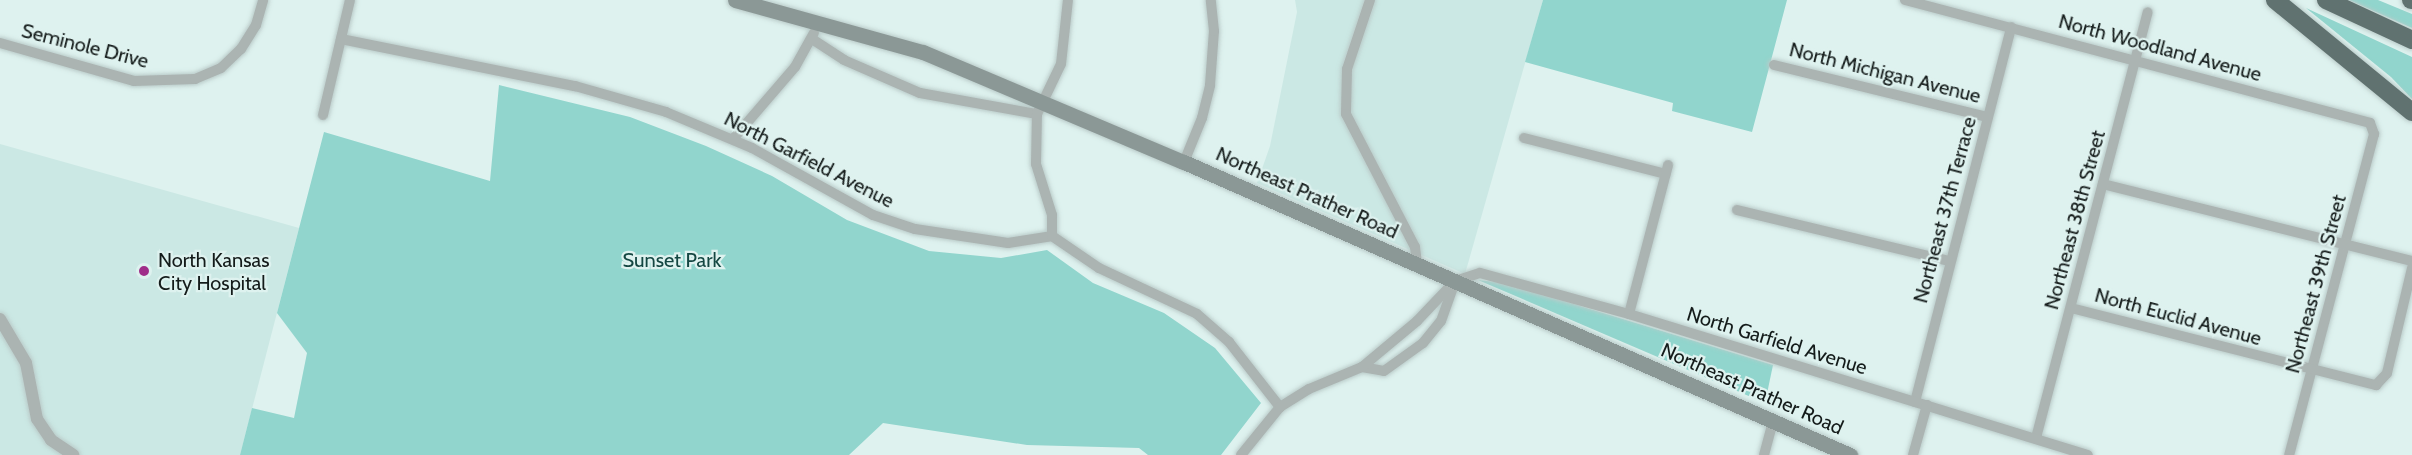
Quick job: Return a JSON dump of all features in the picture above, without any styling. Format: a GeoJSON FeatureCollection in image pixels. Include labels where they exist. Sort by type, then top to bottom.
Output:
{"type":"FeatureCollection","features":[{"type":"Feature","properties":{"kind":"highway"},"geometry":{"type":"LineString","coordinates":[[2275,0],[2412,112]]}},
{"type":"Feature","properties":{"kind":"highway"},"geometry":{"type":"LineString","coordinates":[[2326,0],[2412,40]]}},
{"type":"Feature","properties":{"kind":"main road","name":"Northeast Prather Road"},"geometry":{"type":"LineString","coordinates":[[735,0],[818,21],[923,52],[1042,108],[1184,162],[1850,455]]}},
{"type":"Feature","properties":{"kind":"street","name":"Seminole Drive"},"geometry":{"type":"LineString","coordinates":[[0,43],[134,81],[195,79],[215,72],[241,49],[256,26],[262,0]]}},
{"type":"Feature","properties":{"kind":"street"},"geometry":{"type":"LineString","coordinates":[[322,115],[350,0]]}},
{"type":"Feature","properties":{"kind":"street"},"geometry":{"type":"LineString","coordinates":[[1068,0],[1061,64],[1042,108],[1036,164],[1052,215],[1052,236],[1099,268],[1197,314],[1229,342],[1280,407]]}},
{"type":"Feature","properties":{"kind":"street"},"geometry":{"type":"LineString","coordinates":[[1184,162],[1202,118],[1210,85],[1214,31],[1211,0]]}},
{"type":"Feature","properties":{"kind":"street"},"geometry":{"type":"LineString","coordinates":[[1370,0],[1347,69],[1346,114],[1415,247],[1417,264]]}},
{"type":"Feature","properties":{"kind":"street","name":"North Woodland Avenue"},"geometry":{"type":"LineString","coordinates":[[1905,0],[2370,123]]}},
{"type":"Feature","properties":{"kind":"street","name":"Northeast 38th Street"},"geometry":{"type":"LineString","coordinates":[[2036,438],[2148,12]]}},
{"type":"Feature","properties":{"kind":"street"},"geometry":{"type":"LineString","coordinates":[[733,139],[795,67],[812,39],[818,21]]}},
{"type":"Feature","properties":{"kind":"street","name":"Northeast 37th Terrace"},"geometry":{"type":"LineString","coordinates":[[1915,402],[2011,27]]}},
{"type":"Feature","properties":{"kind":"street","name":"North Garfield Avenue"},"geometry":{"type":"LineString","coordinates":[[340,39],[612,95],[733,139],[891,223],[1008,243],[1052,236]]}},
{"type":"Feature","properties":{"kind":"street"},"geometry":{"type":"LineString","coordinates":[[812,39],[844,60],[920,93],[1042,108]]}},
{"type":"Feature","properties":{"kind":"street","name":"North Michigan Avenue"},"geometry":{"type":"LineString","coordinates":[[1774,65],[1988,117]]}},
{"type":"Feature","properties":{"kind":"street","name":"Northeast 39th Street"},"geometry":{"type":"LineString","coordinates":[[2289,455],[2374,134],[2370,123]]}},
{"type":"Feature","properties":{"kind":"street"},"geometry":{"type":"LineString","coordinates":[[1524,138],[1667,169],[1629,314]]}},
{"type":"Feature","properties":{"kind":"street"},"geometry":{"type":"LineString","coordinates":[[2103,184],[2343,246],[2412,261]]}},
{"type":"Feature","properties":{"kind":"street"},"geometry":{"type":"LineString","coordinates":[[1737,210],[1950,261]]}},
{"type":"Feature","properties":{"kind":"street","name":"North Euclid Avenue"},"geometry":{"type":"LineString","coordinates":[[2071,308],[2312,371],[2380,383],[2387,373],[2412,268]]}},
{"type":"Feature","properties":{"kind":"street","name":"North Garfield Avenue"},"geometry":{"type":"LineString","coordinates":[[1455,281],[1471,274],[1495,275],[2088,455]]}},
{"type":"Feature","properties":{"kind":"street"},"geometry":{"type":"LineString","coordinates":[[1362,367],[1384,371],[1423,344],[1441,321],[1455,281]]}},
{"type":"Feature","properties":{"kind":"street"},"geometry":{"type":"LineString","coordinates":[[1241,455],[1280,407],[1309,389],[1362,367],[1394,342],[1455,281]]}},
{"type":"Feature","properties":{"kind":"street"},"geometry":{"type":"LineString","coordinates":[[0,319],[26,363],[37,419],[51,440],[73,455]]}},
{"type":"Feature","properties":{"kind":"street"},"geometry":{"type":"LineString","coordinates":[[1913,455],[1927,405]]}},
{"type":"Feature","properties":{"kind":"street"},"geometry":{"type":"LineString","coordinates":[[1764,455],[1773,421]]}},
{"type":"Feature","properties":{"kind":"shaded area"},"geometry":{"type":"Polygon","coordinates":[[[1295,0],[1543,0],[1465,274],[1257,183],[1270,146],[1297,12],[1295,0]]]}},
{"type":"Feature","properties":{"kind":"shaded area","name":"North Kansas City Hospital"},"geometry":{"type":"Polygon","coordinates":[[[0,144],[299,228],[240,455],[0,455],[0,144]]]}},
{"type":"Feature","properties":{"kind":"green space"},"geometry":{"type":"Polygon","coordinates":[[[1543,0],[1787,0],[1752,132],[1672,111],[1673,103],[1525,62],[1543,0]]]}},
{"type":"Feature","properties":{"kind":"green space"},"geometry":{"type":"Polygon","coordinates":[[[2349,0],[2378,0],[2412,14],[2412,28],[2349,0]]]}},
{"type":"Feature","properties":{"kind":"green space"},"geometry":{"type":"Polygon","coordinates":[[[2306,8],[2412,57],[2412,99],[2391,77],[2306,8]]]}},
{"type":"Feature","properties":{"kind":"green space","name":"Sunset Park"},"geometry":{"type":"Polygon","coordinates":[[[499,85],[630,117],[706,146],[772,176],[847,220],[929,251],[1001,258],[1047,250],[1093,283],[1164,313],[1215,348],[1261,403],[1221,455],[1148,455],[1139,448],[1027,445],[883,423],[849,455],[240,455],[252,408],[294,418],[307,353],[277,313],[324,132],[490,181],[499,85]]]}},
{"type":"Feature","properties":{"kind":"green space"},"geometry":{"type":"Polygon","coordinates":[[[1478,280],[1505,283],[1773,365],[1765,403],[1478,280]]]}},
{"type":"Feature","properties":{"kind":"place","name":"North Kansas City Hospital"},"geometry":{"type":"Point","coordinates":[144,271]}}]}
